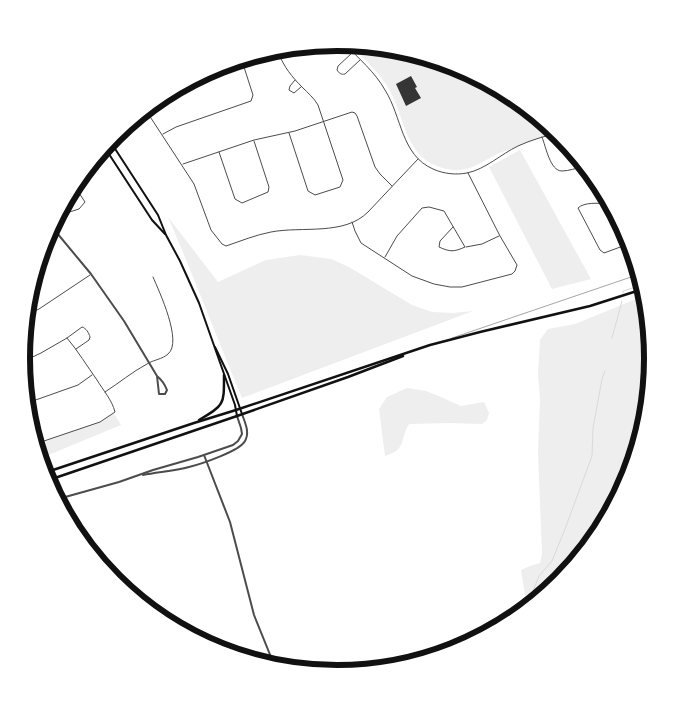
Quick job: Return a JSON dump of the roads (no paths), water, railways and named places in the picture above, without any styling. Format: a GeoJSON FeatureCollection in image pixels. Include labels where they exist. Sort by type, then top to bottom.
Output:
{"type":"FeatureCollection","features":[{"type":"Feature","properties":{"kind":"highway"},"geometry":{"type":"LineString","coordinates":[[51,472],[430,345],[590,306],[637,291]]}},
{"type":"Feature","properties":{"kind":"highway"},"geometry":{"type":"LineString","coordinates":[[54,478],[342,380],[430,345]]}},
{"type":"Feature","properties":{"kind":"highway"},"geometry":{"type":"LineString","coordinates":[[194,423],[214,411],[221,404],[224,396],[224,375]]}},
{"type":"Feature","properties":{"kind":"main road"},"geometry":{"type":"LineString","coordinates":[[114,147],[158,215],[192,287],[212,339],[237,416]]}},
{"type":"Feature","properties":{"kind":"main road"},"geometry":{"type":"LineString","coordinates":[[108,153],[152,220],[166,235]]}},
{"type":"Feature","properties":{"kind":"main road"},"geometry":{"type":"LineString","coordinates":[[212,339],[228,374],[242,414]]}},
{"type":"Feature","properties":{"kind":"street"},"geometry":{"type":"LineString","coordinates":[[360,60],[344,74],[338,72],[338,66],[353,52],[377,78],[385,90],[392,102],[405,141],[411,151],[418,159],[431,168],[444,173],[468,173],[518,146],[549,135]]}},
{"type":"Feature","properties":{"kind":"street"},"geometry":{"type":"LineString","coordinates":[[280,57],[286,69],[317,102],[344,180],[340,187],[315,196],[308,192],[289,133]]}},
{"type":"Feature","properties":{"kind":"street"},"geometry":{"type":"LineString","coordinates":[[162,134],[174,127],[251,101],[253,95],[244,66]]}},
{"type":"Feature","properties":{"kind":"street"},"geometry":{"type":"LineString","coordinates":[[295,80],[289,90],[296,92],[301,86]]}},
{"type":"Feature","properties":{"kind":"street"},"geometry":{"type":"LineString","coordinates":[[182,164],[254,140],[289,133],[354,112],[357,114],[375,167],[392,186]]}},
{"type":"Feature","properties":{"kind":"street"},"geometry":{"type":"LineString","coordinates":[[149,115],[194,184],[209,227],[224,245],[271,232],[294,229],[324,229],[360,219],[418,159]]}},
{"type":"Feature","properties":{"kind":"street"},"geometry":{"type":"LineString","coordinates":[[542,137],[552,166],[556,170],[562,171],[578,168]]}},
{"type":"Feature","properties":{"kind":"street"},"geometry":{"type":"LineString","coordinates":[[219,152],[235,199],[242,202],[268,192],[269,187],[254,140]]}},
{"type":"Feature","properties":{"kind":"street"},"geometry":{"type":"LineString","coordinates":[[352,222],[361,243],[412,276],[434,284],[462,287],[512,274],[516,265],[468,173]]}},
{"type":"Feature","properties":{"kind":"street"},"geometry":{"type":"LineString","coordinates":[[66,214],[79,209],[84,202],[79,193]]}},
{"type":"Feature","properties":{"kind":"street"},"geometry":{"type":"LineString","coordinates":[[603,203],[581,205],[578,208],[600,250],[604,253],[623,246],[623,244]]}},
{"type":"Feature","properties":{"kind":"street"},"geometry":{"type":"LineString","coordinates":[[384,258],[409,221],[422,208],[429,207],[444,211],[465,248]]}},
{"type":"Feature","properties":{"kind":"street"},"geometry":{"type":"LineString","coordinates":[[453,227],[440,241],[439,247],[448,251],[482,244],[500,236]]}},
{"type":"Feature","properties":{"kind":"street"},"geometry":{"type":"LineString","coordinates":[[57,233],[91,274],[124,321],[157,376],[161,379],[167,390],[165,394],[159,394],[157,376]]}},
{"type":"Feature","properties":{"kind":"street"},"geometry":{"type":"LineString","coordinates":[[34,311],[91,274]]}},
{"type":"Feature","properties":{"kind":"street"},"geometry":{"type":"LineString","coordinates":[[105,392],[149,362],[168,354],[172,349],[171,322],[153,277]]}},
{"type":"Feature","properties":{"kind":"street"},"geometry":{"type":"LineString","coordinates":[[30,358],[67,338],[82,327],[90,337],[89,340],[76,349]]}},
{"type":"Feature","properties":{"kind":"street"},"geometry":{"type":"LineString","coordinates":[[41,442],[100,422],[115,412],[114,406],[105,392],[67,338]]}},
{"type":"Feature","properties":{"kind":"street"},"geometry":{"type":"LineString","coordinates":[[33,401],[78,385],[93,374]]}},
{"type":"Feature","properties":{"kind":"street"},"geometry":{"type":"LineString","coordinates":[[136,476],[185,468],[235,449],[244,443],[246,437],[247,430],[242,414]]}},
{"type":"Feature","properties":{"kind":"street"},"geometry":{"type":"LineString","coordinates":[[63,497],[232,445],[241,438],[242,432],[237,416]]}},
{"type":"Feature","properties":{"kind":"street"},"geometry":{"type":"LineString","coordinates":[[204,455],[230,522],[254,615],[271,659]]}},
{"type":"Feature","properties":{"kind":"lane"},"geometry":{"type":"LineString","coordinates":[[430,345],[634,276]]}},
{"type":"Feature","properties":{"kind":"waterway"},"geometry":{"type":"LineString","coordinates":[[623,293],[623,291],[637,287]]}},
{"type":"Feature","properties":{"kind":"waterway"},"geometry":{"type":"LineString","coordinates":[[612,338],[622,301]]}},
{"type":"Feature","properties":{"kind":"waterway"},"geometry":{"type":"LineString","coordinates":[[531,598],[539,576],[552,561],[592,456],[593,428],[605,371]]}}]}
